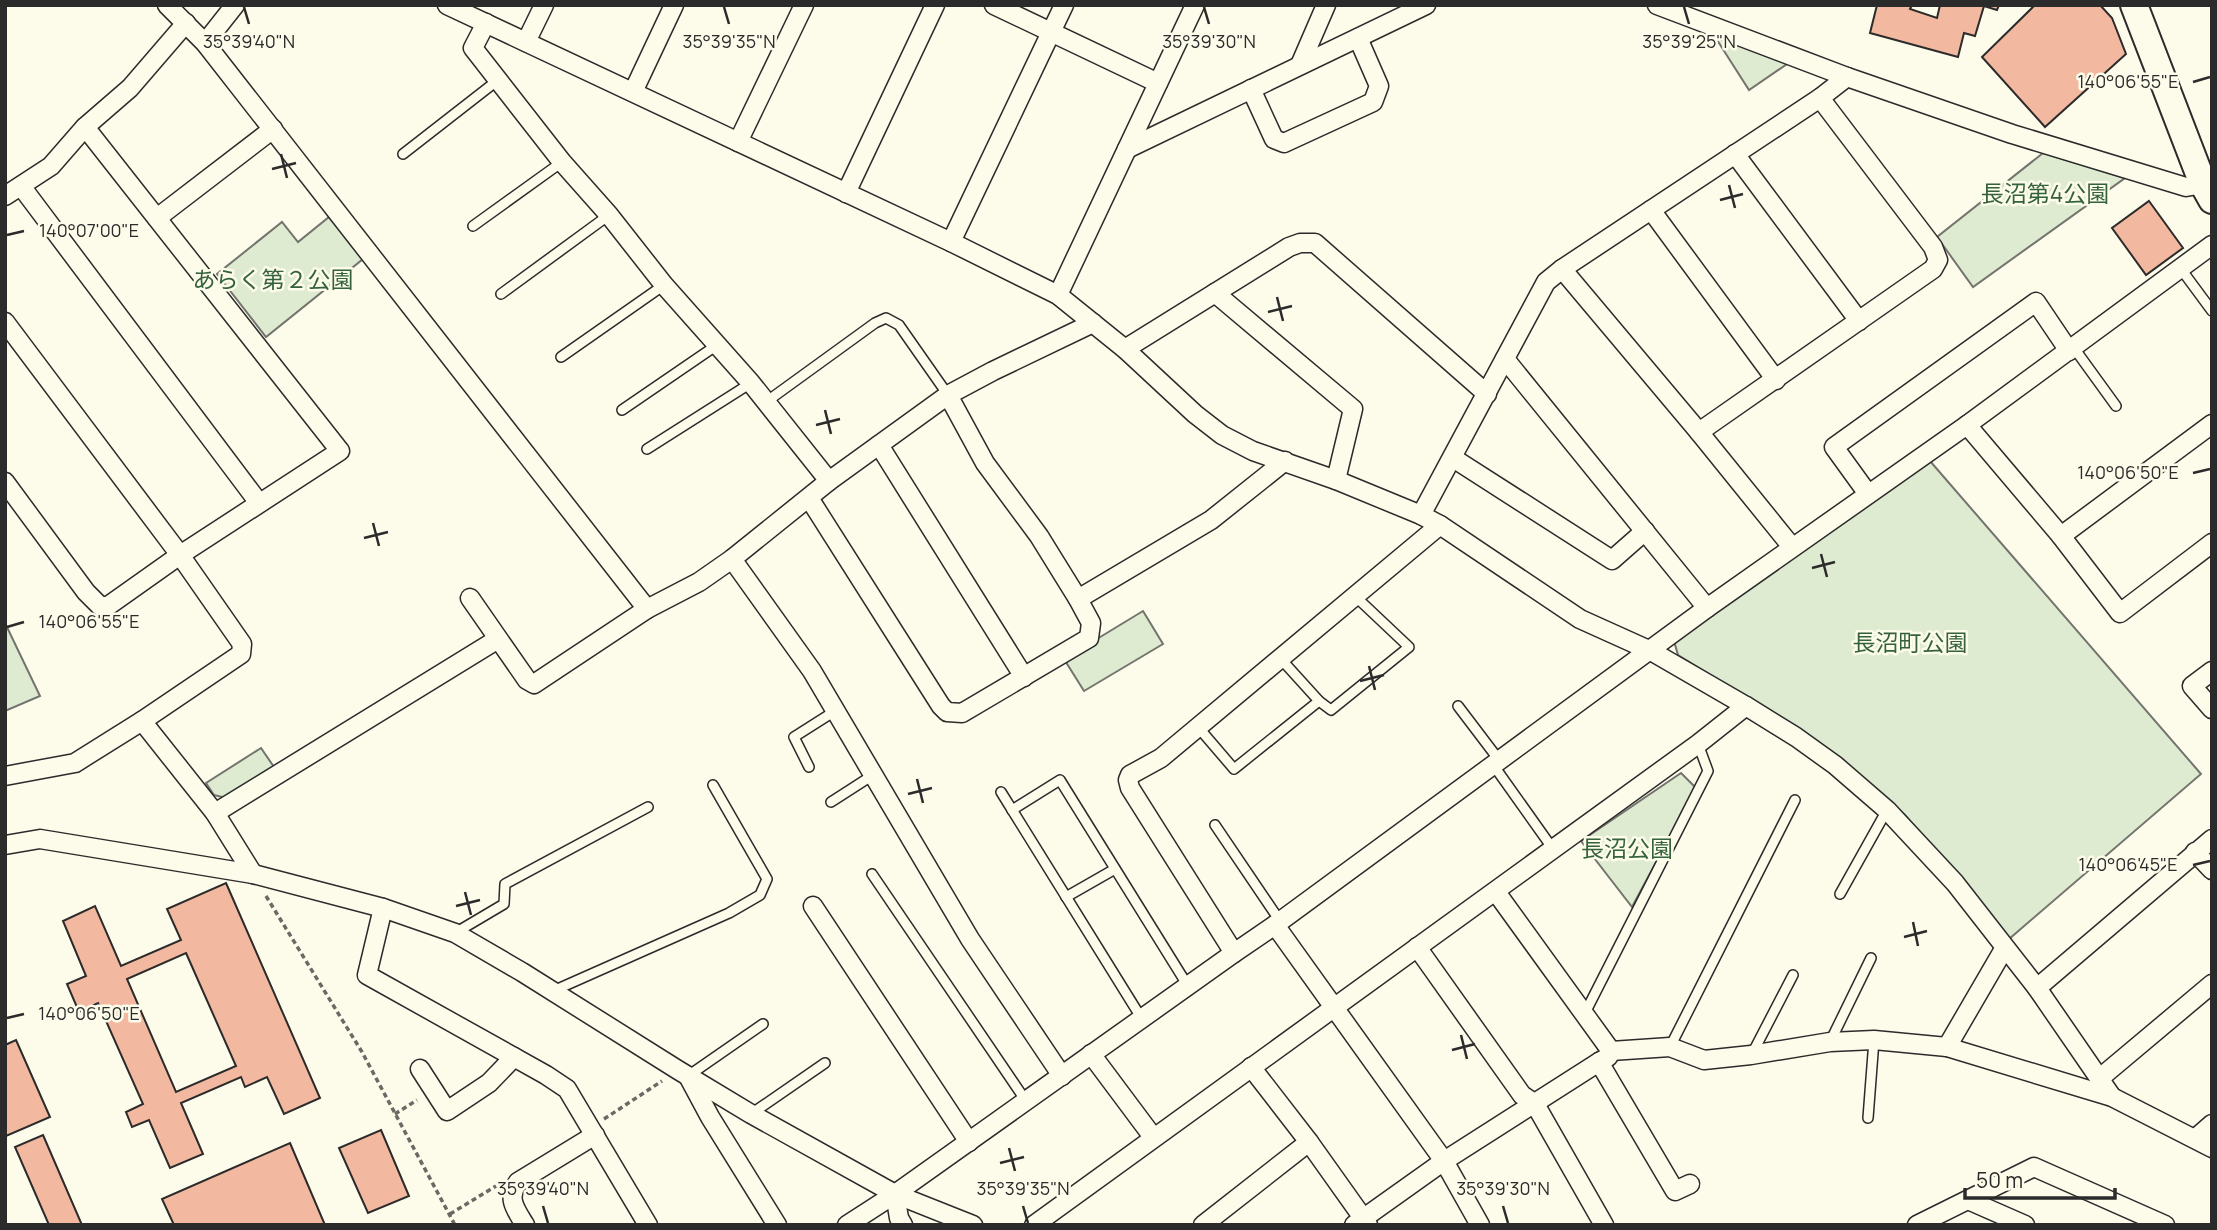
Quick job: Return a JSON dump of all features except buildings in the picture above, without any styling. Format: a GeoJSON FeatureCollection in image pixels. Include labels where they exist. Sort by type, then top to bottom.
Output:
{"type":"FeatureCollection","features":[{"type":"Feature","properties":{"kind":"street"},"geometry":{"type":"LineString","coordinates":[[167,5],[205,43],[647,609]]}},
{"type":"Feature","properties":{"kind":"street"},"geometry":{"type":"LineString","coordinates":[[205,43],[235,5]]}},
{"type":"Feature","properties":{"kind":"street"},"geometry":{"type":"LineString","coordinates":[[447,5],[1058,295],[1125,349],[1195,414],[1222,435],[1253,451],[1336,480],[1421,515],[1580,618],[1651,651],[1746,705],[1835,765],[1887,810],[1955,883],[2036,988],[2112,1097]]}},
{"type":"Feature","properties":{"kind":"street"},"geometry":{"type":"LineString","coordinates":[[526,42],[544,5]]}},
{"type":"Feature","properties":{"kind":"street"},"geometry":{"type":"LineString","coordinates":[[633,92],[674,5]]}},
{"type":"Feature","properties":{"kind":"street"},"geometry":{"type":"LineString","coordinates":[[738,142],[804,5]]}},
{"type":"Feature","properties":{"kind":"street"},"geometry":{"type":"LineString","coordinates":[[846,193],[935,5]]}},
{"type":"Feature","properties":{"kind":"street"},"geometry":{"type":"LineString","coordinates":[[993,5],[1158,83]]}},
{"type":"Feature","properties":{"kind":"street"},"geometry":{"type":"LineString","coordinates":[[951,243],[1064,5]]}},
{"type":"Feature","properties":{"kind":"street"},"geometry":{"type":"LineString","coordinates":[[1058,295],[1195,5]]}},
{"type":"Feature","properties":{"kind":"street"},"geometry":{"type":"LineString","coordinates":[[1300,65],[1326,5]]}},
{"type":"Feature","properties":{"kind":"street"},"geometry":{"type":"LineString","coordinates":[[1127,149],[1426,5]]}},
{"type":"Feature","properties":{"kind":"street"},"geometry":{"type":"LineString","coordinates":[[1657,5],[1847,77],[2012,134],[2207,192]]}},
{"type":"Feature","properties":{"kind":"street"},"geometry":{"type":"LineString","coordinates":[[2134,5],[2207,192]]}},
{"type":"Feature","properties":{"kind":"street"},"geometry":{"type":"LineString","coordinates":[[5,196],[51,166],[85,127],[130,88],[186,23]]}},
{"type":"Feature","properties":{"kind":"street"},"geometry":{"type":"LineString","coordinates":[[486,23],[473,48],[562,162],[609,215],[664,285],[751,383],[829,481]]}},
{"type":"Feature","properties":{"kind":"street"},"geometry":{"type":"LineString","coordinates":[[1251,89],[1274,139],[1284,143],[1373,102],[1379,86],[1358,38]]}},
{"type":"Feature","properties":{"kind":"street"},"geometry":{"type":"LineString","coordinates":[[1421,515],[1546,282],[1820,98],[1847,77]]}},
{"type":"Feature","properties":{"kind":"street"},"geometry":{"type":"LineString","coordinates":[[1699,432],[1933,269],[1938,260],[1933,247],[1820,98]]}},
{"type":"Feature","properties":{"kind":"street"},"geometry":{"type":"LineString","coordinates":[[5,482],[86,592],[100,606],[108,607],[180,555],[340,451],[85,127]]}},
{"type":"Feature","properties":{"kind":"street"},"geometry":{"type":"LineString","coordinates":[[157,218],[273,129]]}},
{"type":"Feature","properties":{"kind":"street"},"geometry":{"type":"LineString","coordinates":[[1735,154],[1859,321]]}},
{"type":"Feature","properties":{"kind":"street"},"geometry":{"type":"LineString","coordinates":[[21,186],[259,503]]}},
{"type":"Feature","properties":{"kind":"street"},"geometry":{"type":"LineString","coordinates":[[1651,210],[1776,380]]}},
{"type":"Feature","properties":{"kind":"street"},"geometry":{"type":"LineString","coordinates":[[1125,349],[1289,247],[1300,243],[1315,243],[1487,394]]}},
{"type":"Feature","properties":{"kind":"street"},"geometry":{"type":"LineString","coordinates":[[847,1225],[895,1194],[1278,923],[1791,547],[1967,425],[2212,245]]}},
{"type":"Feature","properties":{"kind":"street"},"geometry":{"type":"LineString","coordinates":[[1562,269],[1699,432],[1791,547]]}},
{"type":"Feature","properties":{"kind":"street"},"geometry":{"type":"LineString","coordinates":[[1215,293],[1353,409],[1336,480]]}},
{"type":"Feature","properties":{"kind":"street"},"geometry":{"type":"LineString","coordinates":[[1868,494],[1834,447],[2036,302],[2072,349]]}},
{"type":"Feature","properties":{"kind":"street"},"geometry":{"type":"LineString","coordinates":[[5,322],[180,555],[242,644],[241,654],[75,764],[5,776]]}},
{"type":"Feature","properties":{"kind":"street"},"geometry":{"type":"LineString","coordinates":[[470,598],[527,680],[534,684],[647,609],[699,582],[829,481],[948,396],[993,371],[1094,323]]}},
{"type":"Feature","properties":{"kind":"street"},"geometry":{"type":"LineString","coordinates":[[1505,359],[1707,608]]}},
{"type":"Feature","properties":{"kind":"street"},"geometry":{"type":"LineString","coordinates":[[809,498],[947,712],[962,713],[1089,638],[1091,623],[1078,599],[1039,536],[985,463],[948,396]]}},
{"type":"Feature","properties":{"kind":"street"},"geometry":{"type":"LineString","coordinates":[[2060,537],[2212,424]]}},
{"type":"Feature","properties":{"kind":"street"},"geometry":{"type":"LineString","coordinates":[[1967,425],[2120,612],[2212,543]]}},
{"type":"Feature","properties":{"kind":"street"},"geometry":{"type":"LineString","coordinates":[[879,445],[1024,677]]}},
{"type":"Feature","properties":{"kind":"street"},"geometry":{"type":"LineString","coordinates":[[1453,458],[1612,560],[1645,531]]}},
{"type":"Feature","properties":{"kind":"street"},"geometry":{"type":"LineString","coordinates":[[1078,599],[1211,520],[1285,461]]}},
{"type":"Feature","properties":{"kind":"street"},"geometry":{"type":"LineString","coordinates":[[1234,953],[1130,788],[1130,775],[1161,758],[1440,525]]}},
{"type":"Feature","properties":{"kind":"street"},"geometry":{"type":"LineString","coordinates":[[732,559],[812,671],[970,939],[1062,1076]]}},
{"type":"Feature","properties":{"kind":"street"},"geometry":{"type":"LineString","coordinates":[[215,813],[498,639]]}},
{"type":"Feature","properties":{"kind":"street"},"geometry":{"type":"LineString","coordinates":[[2212,671],[2192,686],[2212,709]]}},
{"type":"Feature","properties":{"kind":"street"},"geometry":{"type":"LineString","coordinates":[[1034,1225],[1698,744],[1746,705]]}},
{"type":"Feature","properties":{"kind":"street"},"geometry":{"type":"LineString","coordinates":[[142,721],[215,813],[253,874]]}},
{"type":"Feature","properties":{"kind":"street"},"geometry":{"type":"LineString","coordinates":[[5,845],[40,839],[253,874],[383,908],[455,933],[751,1114],[895,1194],[973,1225]]}},
{"type":"Feature","properties":{"kind":"street"},"geometry":{"type":"LineString","coordinates":[[2036,988],[2212,839]]}},
{"type":"Feature","properties":{"kind":"street"},"geometry":{"type":"LineString","coordinates":[[2195,852],[2212,870]]}},
{"type":"Feature","properties":{"kind":"street"},"geometry":{"type":"LineString","coordinates":[[1496,891],[1584,1015],[1675,1191],[1690,1184]]}},
{"type":"Feature","properties":{"kind":"street"},"geometry":{"type":"LineString","coordinates":[[813,906],[969,1142]]}},
{"type":"Feature","properties":{"kind":"street"},"geometry":{"type":"LineString","coordinates":[[383,908],[367,975],[567,1089],[648,1225]]}},
{"type":"Feature","properties":{"kind":"street"},"geometry":{"type":"LineString","coordinates":[[1278,923],[1334,1007],[1444,1161],[1480,1225]]}},
{"type":"Feature","properties":{"kind":"street"},"geometry":{"type":"LineString","coordinates":[[1418,947],[1522,1095],[1535,1104],[1604,1225]]}},
{"type":"Feature","properties":{"kind":"street"},"geometry":{"type":"LineString","coordinates":[[1947,1047],[2004,949]]}},
{"type":"Feature","properties":{"kind":"street"},"geometry":{"type":"LineString","coordinates":[[2099,1078],[2212,984]]}},
{"type":"Feature","properties":{"kind":"street"},"geometry":{"type":"LineString","coordinates":[[1251,1067],[1309,1142],[1362,1222],[1444,1161],[1605,1057],[1670,1047],[1704,1060],[1830,1042],[1874,1040],[1947,1047],[2112,1097],[2212,1147]]}},
{"type":"Feature","properties":{"kind":"street"},"geometry":{"type":"LineString","coordinates":[[1091,1054],[1153,1137]]}},
{"type":"Feature","properties":{"kind":"street"},"geometry":{"type":"LineString","coordinates":[[420,1069],[447,1111],[489,1083],[514,1057]]}},
{"type":"Feature","properties":{"kind":"street"},"geometry":{"type":"LineString","coordinates":[[683,1073],[777,1225]]}},
{"type":"Feature","properties":{"kind":"street"},"geometry":{"type":"LineString","coordinates":[[2196,1138],[2212,1124]]}},
{"type":"Feature","properties":{"kind":"street"},"geometry":{"type":"LineString","coordinates":[[525,1225],[512,1201],[512,1190],[518,1182],[593,1131]]}},
{"type":"Feature","properties":{"kind":"street"},"geometry":{"type":"LineString","coordinates":[[1203,1225],[1309,1142]]}},
{"type":"Feature","properties":{"kind":"street"},"geometry":{"type":"LineString","coordinates":[[1917,1225],[2034,1167],[2165,1225]]}},
{"type":"Feature","properties":{"kind":"street"},"geometry":{"type":"LineString","coordinates":[[895,1194],[903,1225]]}},
{"type":"Feature","properties":{"kind":"street"},"geometry":{"type":"LineString","coordinates":[[1968,1199],[2025,1225]]}},
{"type":"Feature","properties":{"kind":"lane"},"geometry":{"type":"LineString","coordinates":[[403,154],[498,80]]}},
{"type":"Feature","properties":{"kind":"lane"},"geometry":{"type":"LineString","coordinates":[[473,226],[562,162]]}},
{"type":"Feature","properties":{"kind":"lane"},"geometry":{"type":"LineString","coordinates":[[501,295],[609,215]]}},
{"type":"Feature","properties":{"kind":"lane"},"geometry":{"type":"LineString","coordinates":[[2181,269],[2212,312]]}},
{"type":"Feature","properties":{"kind":"lane"},"geometry":{"type":"LineString","coordinates":[[561,358],[664,285]]}},
{"type":"Feature","properties":{"kind":"lane"},"geometry":{"type":"LineString","coordinates":[[766,402],[875,323],[886,318],[900,325],[948,396]]}},
{"type":"Feature","properties":{"kind":"lane"},"geometry":{"type":"LineString","coordinates":[[622,410],[717,345]]}},
{"type":"Feature","properties":{"kind":"lane"},"geometry":{"type":"LineString","coordinates":[[2072,349],[2116,406]]}},
{"type":"Feature","properties":{"kind":"lane"},"geometry":{"type":"LineString","coordinates":[[647,449],[751,383]]}},
{"type":"Feature","properties":{"kind":"lane"},"geometry":{"type":"LineString","coordinates":[[1280,658],[1319,701],[1331,710],[1409,647],[1355,596]]}},
{"type":"Feature","properties":{"kind":"lane"},"geometry":{"type":"LineString","coordinates":[[1198,727],[1234,769],[1319,701]]}},
{"type":"Feature","properties":{"kind":"lane"},"geometry":{"type":"LineString","coordinates":[[1458,706],[1553,849]]}},
{"type":"Feature","properties":{"kind":"lane"},"geometry":{"type":"LineString","coordinates":[[809,767],[794,737],[835,710]]}},
{"type":"Feature","properties":{"kind":"lane"},"geometry":{"type":"LineString","coordinates":[[1584,1015],[1709,771],[1698,744]]}},
{"type":"Feature","properties":{"kind":"lane"},"geometry":{"type":"LineString","coordinates":[[831,802],[873,775]]}},
{"type":"Feature","properties":{"kind":"lane"},"geometry":{"type":"LineString","coordinates":[[1012,810],[1059,780],[1188,986]]}},
{"type":"Feature","properties":{"kind":"lane"},"geometry":{"type":"LineString","coordinates":[[553,991],[729,913],[760,895],[766,878],[713,785]]}},
{"type":"Feature","properties":{"kind":"lane"},"geometry":{"type":"LineString","coordinates":[[1001,792],[1142,1019]]}},
{"type":"Feature","properties":{"kind":"lane"},"geometry":{"type":"LineString","coordinates":[[1670,1047],[1795,800]]}},
{"type":"Feature","properties":{"kind":"lane"},"geometry":{"type":"LineString","coordinates":[[455,933],[503,904],[505,884],[648,807]]}},
{"type":"Feature","properties":{"kind":"lane"},"geometry":{"type":"LineString","coordinates":[[1840,894],[1887,810]]}},
{"type":"Feature","properties":{"kind":"lane"},"geometry":{"type":"LineString","coordinates":[[1215,825],[1278,923]]}},
{"type":"Feature","properties":{"kind":"lane"},"geometry":{"type":"LineString","coordinates":[[1066,897],[1115,869]]}},
{"type":"Feature","properties":{"kind":"lane"},"geometry":{"type":"LineString","coordinates":[[872,874],[1026,1101]]}},
{"type":"Feature","properties":{"kind":"lane"},"geometry":{"type":"LineString","coordinates":[[1830,1042],[1871,958]]}},
{"type":"Feature","properties":{"kind":"lane"},"geometry":{"type":"LineString","coordinates":[[1751,1055],[1793,975]]}},
{"type":"Feature","properties":{"kind":"lane"},"geometry":{"type":"LineString","coordinates":[[683,1073],[763,1024]]}},
{"type":"Feature","properties":{"kind":"lane"},"geometry":{"type":"LineString","coordinates":[[1868,1118],[1874,1040]]}},
{"type":"Feature","properties":{"kind":"lane"},"geometry":{"type":"LineString","coordinates":[[751,1114],[825,1063]]}},
{"type":"Feature","properties":{"kind":"path"},"geometry":{"type":"LineString","coordinates":[[253,874],[362,1052],[455,1225]]}},
{"type":"Feature","properties":{"kind":"path"},"geometry":{"type":"LineString","coordinates":[[593,1131],[683,1073]]}},
{"type":"Feature","properties":{"kind":"path"},"geometry":{"type":"LineString","coordinates":[[395,1114],[433,1090]]}},
{"type":"Feature","properties":{"kind":"green space"},"geometry":{"type":"Polygon","coordinates":[[[1710,29],[1790,62],[1749,90],[1710,29]]]}},
{"type":"Feature","properties":{"kind":"green space","name":"長沼第4公園"},"geometry":{"type":"Polygon","coordinates":[[[2043,153],[2125,178],[1973,287],[1937,237],[2043,153]]]}},
{"type":"Feature","properties":{"kind":"green space","name":"あらく第２公園"},"geometry":{"type":"Polygon","coordinates":[[[329,217],[363,259],[266,337],[217,274],[282,222],[298,242],[329,217]]]}},
{"type":"Feature","properties":{"kind":"green space","name":"長沼町公園"},"geometry":{"type":"Polygon","coordinates":[[[1930,461],[2201,774],[2009,939],[1905,815],[1818,742],[1678,655],[1674,641],[1930,461]]]}},
{"type":"Feature","properties":{"kind":"green space"},"geometry":{"type":"Polygon","coordinates":[[[1143,611],[1163,644],[1084,691],[1064,659],[1143,611]]]}},
{"type":"Feature","properties":{"kind":"green space"},"geometry":{"type":"Polygon","coordinates":[[[5,623],[40,696],[5,711],[5,623]]]}},
{"type":"Feature","properties":{"kind":"green space"},"geometry":{"type":"Polygon","coordinates":[[[261,748],[274,767],[226,798],[214,795],[206,783],[261,748]]]}},
{"type":"Feature","properties":{"kind":"green space","name":"長沼公園"},"geometry":{"type":"Polygon","coordinates":[[[1681,773],[1696,788],[1632,907],[1581,841],[1681,773]]]}}]}
